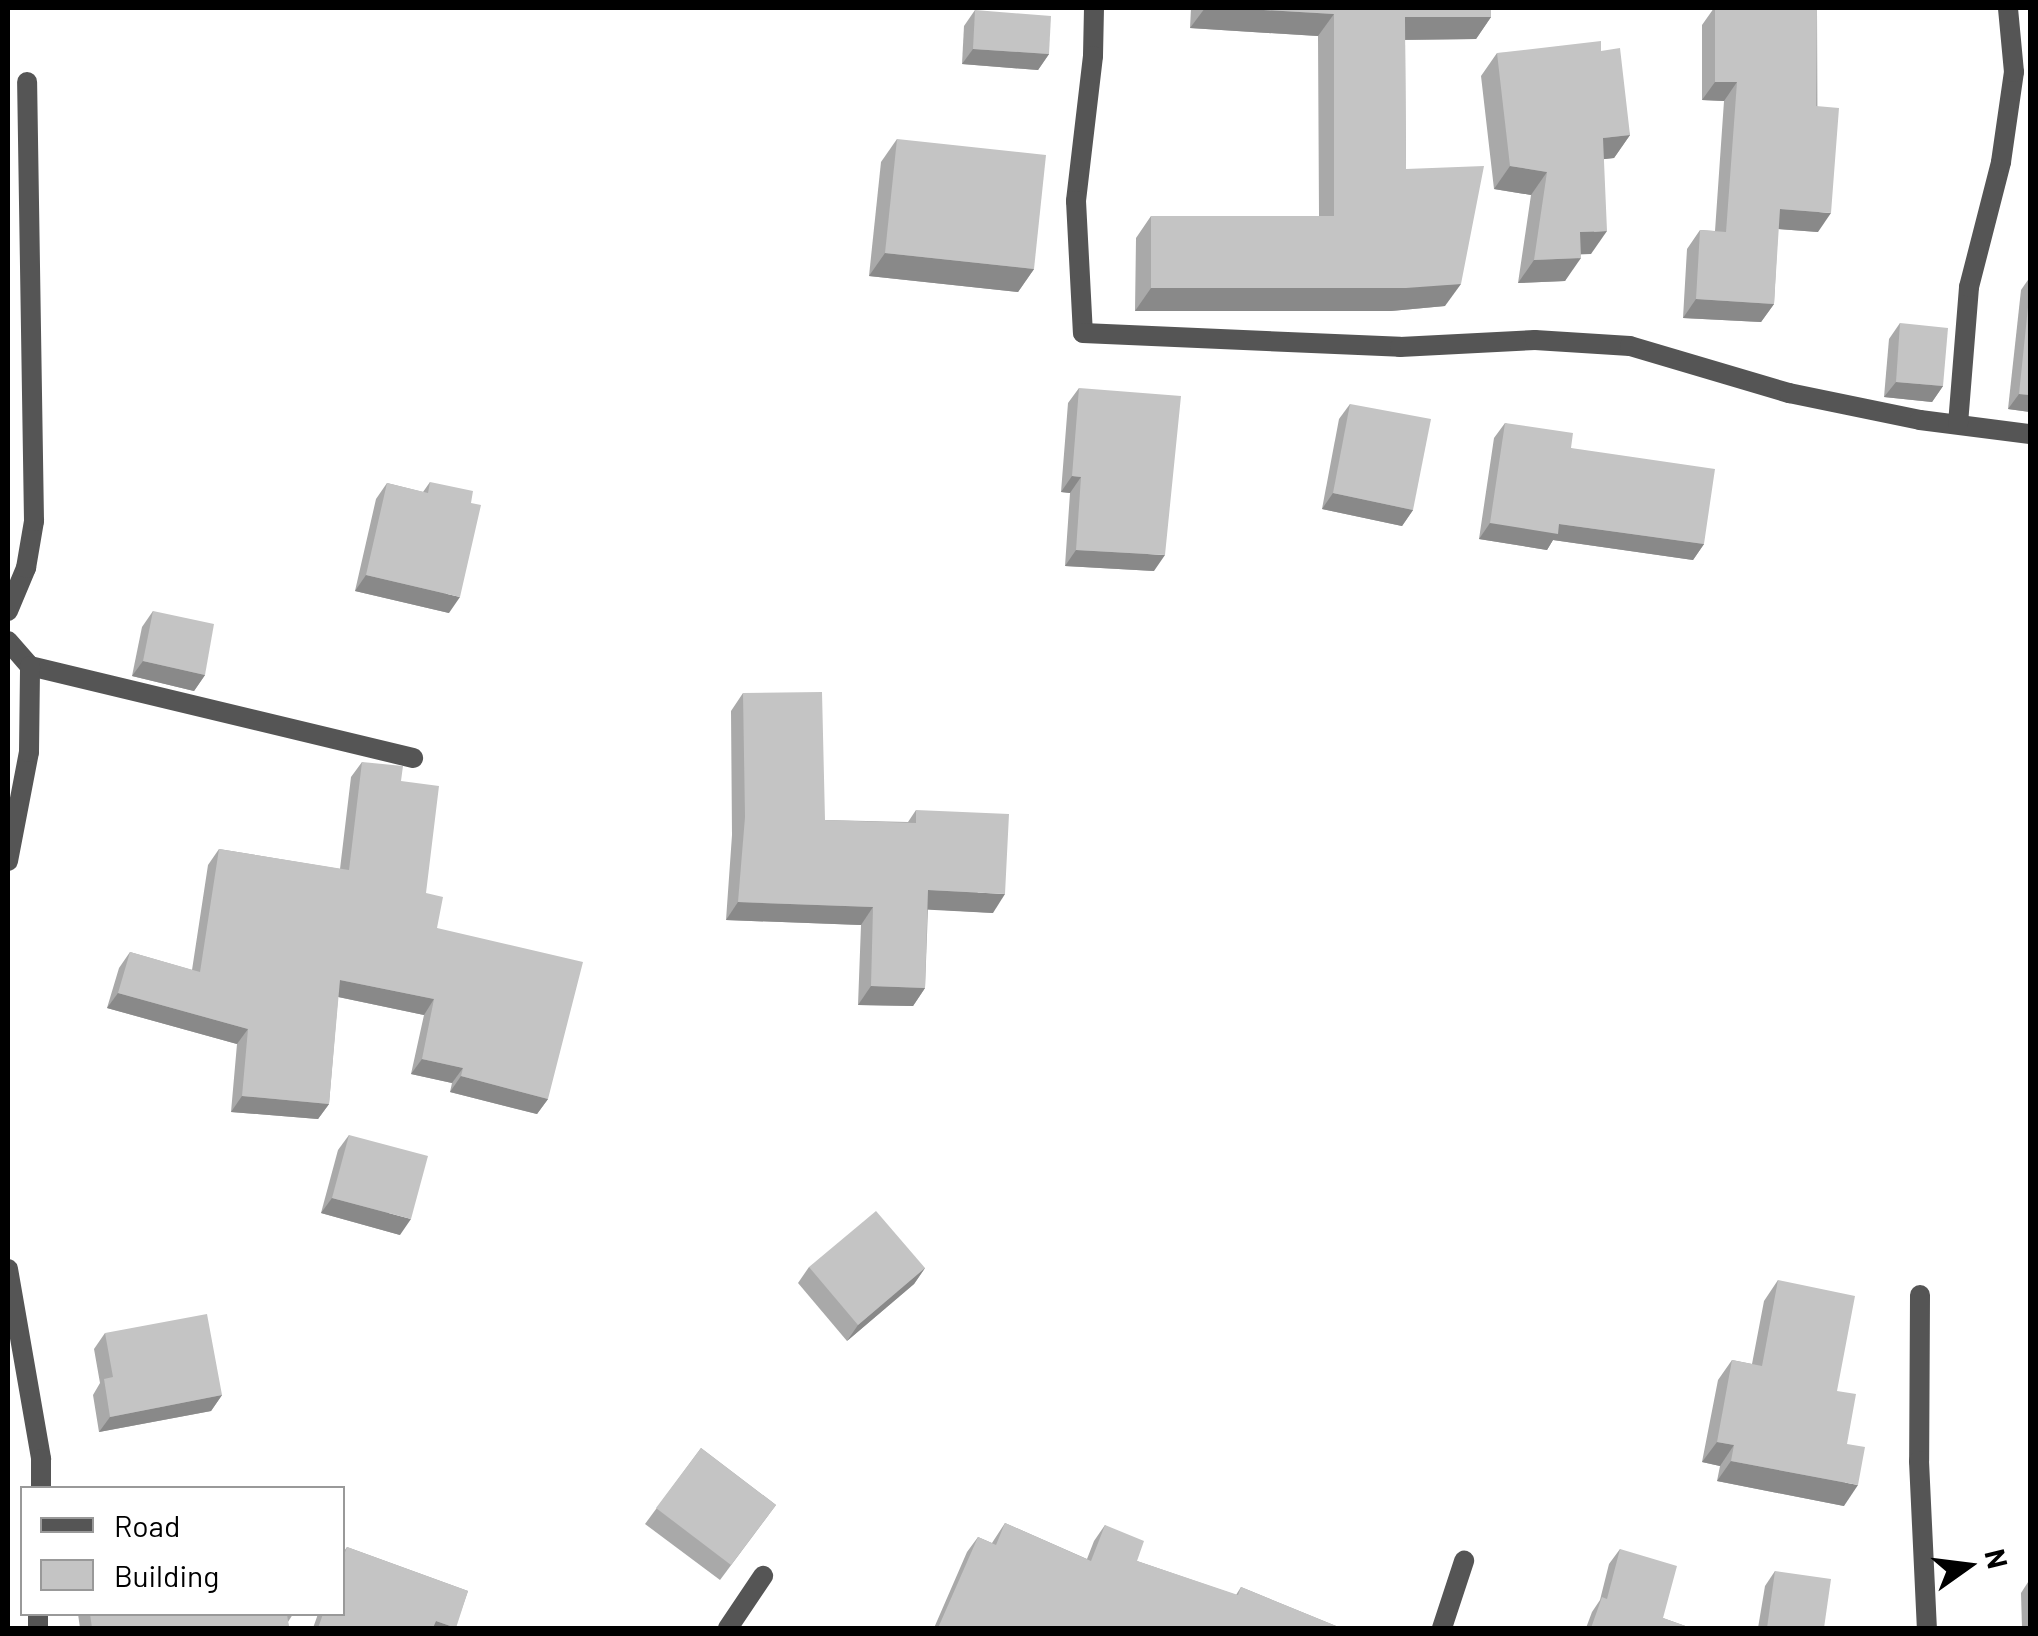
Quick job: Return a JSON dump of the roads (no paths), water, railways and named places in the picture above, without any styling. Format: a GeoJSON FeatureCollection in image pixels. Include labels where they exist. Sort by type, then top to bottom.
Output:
{"type":"FeatureCollection","features":[{"type":"Feature","properties":{"kind":"street"},"geometry":{"type":"LineString","coordinates":[[1094,8],[1093,56],[1076,201],[1084,333],[1400,347],[1535,340],[1630,346],[1789,392],[2030,434]]}},
{"type":"Feature","properties":{"kind":"street"},"geometry":{"type":"LineString","coordinates":[[1958,424],[1968,286],[2002,162],[2014,72],[2008,8]]}},
{"type":"Feature","properties":{"kind":"street"},"geometry":{"type":"LineString","coordinates":[[8,610],[26,568],[34,521],[28,82]]}},
{"type":"Feature","properties":{"kind":"street"},"geometry":{"type":"LineString","coordinates":[[8,640],[30,666],[413,758]]}},
{"type":"Feature","properties":{"kind":"street"},"geometry":{"type":"LineString","coordinates":[[8,862],[29,752],[30,666]]}},
{"type":"Feature","properties":{"kind":"street"},"geometry":{"type":"LineString","coordinates":[[8,1269],[41,1458],[40,1486]]}},
{"type":"Feature","properties":{"kind":"street"},"geometry":{"type":"LineString","coordinates":[[1920,1295],[1918,1461],[1927,1628]]}},
{"type":"Feature","properties":{"kind":"street"},"geometry":{"type":"LineString","coordinates":[[1442,1628],[1464,1561]]}},
{"type":"Feature","properties":{"kind":"street"},"geometry":{"type":"LineString","coordinates":[[728,1628],[763,1576]]}}]}
